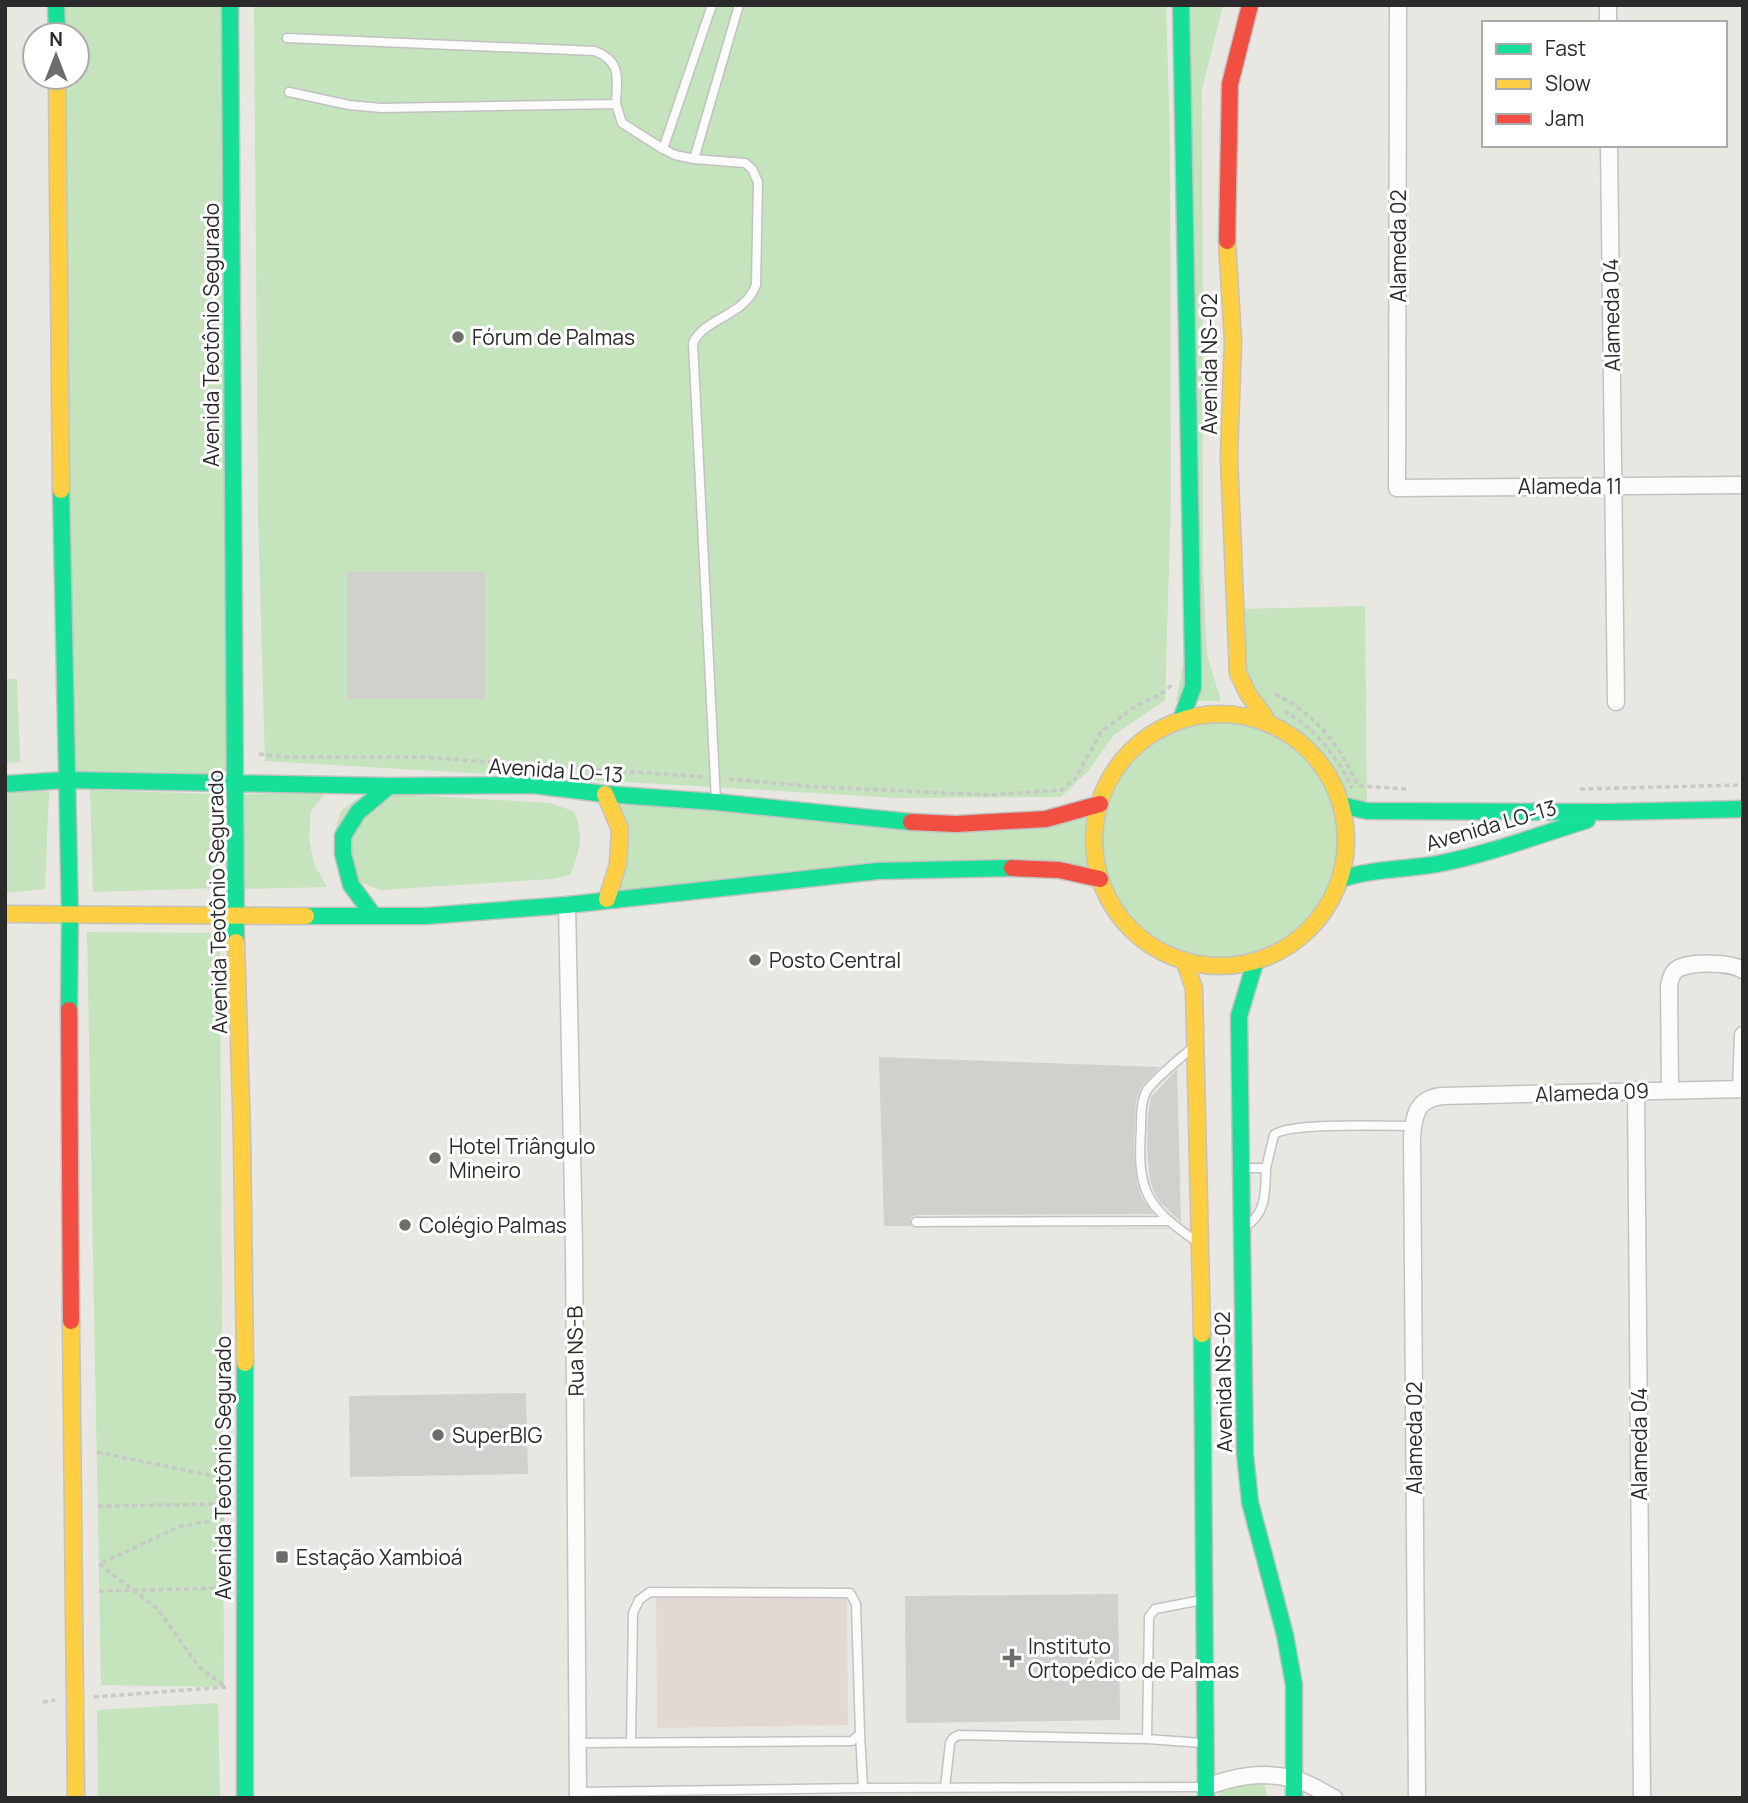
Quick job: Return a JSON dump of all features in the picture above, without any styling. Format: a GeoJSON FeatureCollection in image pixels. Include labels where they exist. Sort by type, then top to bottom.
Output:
{"type":"FeatureCollection","features":[{"type":"Feature","properties":{"kind":"street","name":"Avenida Teotônio Segurado"},"geometry":{"type":"LineString","coordinates":[[230,5],[234,917],[240,1035],[244,1354],[245,1798]]}},
{"type":"Feature","properties":{"kind":"street","name":"Avenida NS-02"},"geometry":{"type":"LineString","coordinates":[[1181,5],[1193,666],[1193,687],[1182,717]]}},
{"type":"Feature","properties":{"kind":"street","name":"Avenida NS-02"},"geometry":{"type":"LineString","coordinates":[[1250,5],[1230,83],[1226,228],[1233,341],[1230,457],[1238,673],[1248,694],[1265,717]]}},
{"type":"Feature","properties":{"kind":"street","name":"Alameda 02"},"geometry":{"type":"LineString","coordinates":[[1397,488],[1398,5]]}},
{"type":"Feature","properties":{"kind":"street"},"geometry":{"type":"LineString","coordinates":[[57,91],[58,343],[70,916],[68,1063],[76,1798]]}},
{"type":"Feature","properties":{"kind":"street","name":"Alameda 04"},"geometry":{"type":"LineString","coordinates":[[1609,147],[1616,702]]}},
{"type":"Feature","properties":{"kind":"street","name":"Alameda 11"},"geometry":{"type":"LineString","coordinates":[[1397,488],[1743,485]]}},
{"type":"Feature","properties":{"kind":"street"},"geometry":{"type":"LineString","coordinates":[[1214,712],[1240,712],[1265,717],[1298,743],[1325,770],[1342,805],[1347,843],[1342,879],[1323,915],[1311,929],[1280,953],[1255,963],[1222,966],[1184,960],[1148,945],[1130,930],[1118,914],[1100,879],[1096,857],[1100,804],[1109,780],[1133,748],[1152,732],[1182,717],[1214,712]]}},
{"type":"Feature","properties":{"kind":"street","name":"Avenida LO-13"},"geometry":{"type":"LineString","coordinates":[[5,784],[66,780],[388,786],[533,785],[877,820],[956,824],[1046,819],[1100,804]]}},
{"type":"Feature","properties":{"kind":"street"},"geometry":{"type":"LineString","coordinates":[[374,916],[351,885],[343,854],[343,836],[358,812],[388,786]]}},
{"type":"Feature","properties":{"kind":"street"},"geometry":{"type":"LineString","coordinates":[[605,794],[620,829],[618,864],[607,899]]}},
{"type":"Feature","properties":{"kind":"street","name":"Avenida LO-13"},"geometry":{"type":"LineString","coordinates":[[1342,805],[1367,811],[1610,813],[1743,809]]}},
{"type":"Feature","properties":{"kind":"street","name":"Avenida LO-13"},"geometry":{"type":"LineString","coordinates":[[1342,879],[1361,871],[1421,867],[1448,862],[1610,813]]}},
{"type":"Feature","properties":{"kind":"street"},"geometry":{"type":"LineString","coordinates":[[5,914],[426,916],[567,905],[878,871],[1026,867],[1059,870],[1100,879]]}},
{"type":"Feature","properties":{"kind":"street","name":"Rua NS-B"},"geometry":{"type":"LineString","coordinates":[[567,905],[574,1261],[578,1795]]}},
{"type":"Feature","properties":{"kind":"street","name":"Avenida NS-02"},"geometry":{"type":"LineString","coordinates":[[1184,960],[1194,988],[1196,1045],[1201,1244],[1206,1793]]}},
{"type":"Feature","properties":{"kind":"street","name":"Avenida NS-02"},"geometry":{"type":"LineString","coordinates":[[1255,963],[1239,1016],[1245,1454],[1250,1502],[1285,1635],[1294,1685],[1294,1798]]}},
{"type":"Feature","properties":{"kind":"street"},"geometry":{"type":"LineString","coordinates":[[1670,1090],[1671,976],[1676,970],[1686,966],[1727,964],[1743,970]]}},
{"type":"Feature","properties":{"kind":"street"},"geometry":{"type":"LineString","coordinates":[[1742,1088],[1743,1035]]}},
{"type":"Feature","properties":{"kind":"street","name":"Alameda 09"},"geometry":{"type":"LineString","coordinates":[[1413,1126],[1420,1105],[1430,1097],[1742,1088]]}},
{"type":"Feature","properties":{"kind":"street","name":"Alameda 04"},"geometry":{"type":"LineString","coordinates":[[1636,1090],[1642,1798]]}},
{"type":"Feature","properties":{"kind":"street","name":"Alameda 02"},"geometry":{"type":"LineString","coordinates":[[1413,1126],[1417,1798]]}},
{"type":"Feature","properties":{"kind":"street"},"geometry":{"type":"LineString","coordinates":[[1206,1793],[1234,1777],[1255,1775],[1294,1779],[1335,1798]]}},
{"type":"Feature","properties":{"kind":"lane"},"geometry":{"type":"LineString","coordinates":[[663,149],[712,5]]}},
{"type":"Feature","properties":{"kind":"lane"},"geometry":{"type":"LineString","coordinates":[[694,159],[739,5]]}},
{"type":"Feature","properties":{"kind":"lane"},"geometry":{"type":"LineString","coordinates":[[287,38],[595,51],[609,57],[616,67],[616,104],[622,123],[675,155],[745,163],[752,169],[758,182],[755,285],[751,298],[732,314],[698,331],[693,342],[716,802]]}},
{"type":"Feature","properties":{"kind":"lane"},"geometry":{"type":"LineString","coordinates":[[289,92],[349,105],[381,108],[616,104]]}},
{"type":"Feature","properties":{"kind":"lane"},"geometry":{"type":"LineString","coordinates":[[1196,1045],[1148,1088],[1143,1099],[1139,1151],[1142,1180],[1149,1199],[1167,1221],[1201,1244]]}},
{"type":"Feature","properties":{"kind":"lane"},"geometry":{"type":"LineString","coordinates":[[1242,1228],[1255,1221],[1262,1210],[1266,1168],[1274,1135],[1278,1131],[1318,1127],[1413,1126]]}},
{"type":"Feature","properties":{"kind":"lane"},"geometry":{"type":"LineString","coordinates":[[1241,1168],[1266,1168]]}},
{"type":"Feature","properties":{"kind":"lane"},"geometry":{"type":"LineString","coordinates":[[915,1222],[1167,1221]]}},
{"type":"Feature","properties":{"kind":"lane"},"geometry":{"type":"LineString","coordinates":[[631,1742],[633,1613],[639,1600],[650,1592],[850,1593],[856,1604],[863,1788]]}},
{"type":"Feature","properties":{"kind":"lane"},"geometry":{"type":"LineString","coordinates":[[1147,1739],[1149,1617],[1156,1609],[1205,1599]]}},
{"type":"Feature","properties":{"kind":"lane"},"geometry":{"type":"LineString","coordinates":[[578,1743],[852,1741],[860,1734]]}},
{"type":"Feature","properties":{"kind":"lane"},"geometry":{"type":"LineString","coordinates":[[945,1788],[950,1743],[959,1735],[1206,1743]]}},
{"type":"Feature","properties":{"kind":"lane"},"geometry":{"type":"LineString","coordinates":[[578,1795],[863,1788],[1206,1793]]}},
{"type":"Feature","properties":{"kind":"path"},"geometry":{"type":"LineString","coordinates":[[574,768],[819,787],[989,795],[1062,790],[1075,779],[1101,732],[1133,708],[1166,691],[1173,682]]}},
{"type":"Feature","properties":{"kind":"path"},"geometry":{"type":"LineString","coordinates":[[1272,693],[1300,708],[1323,728],[1343,754],[1358,786],[1413,789]]}},
{"type":"Feature","properties":{"kind":"path"},"geometry":{"type":"LineString","coordinates":[[1281,709],[1297,718],[1331,751],[1352,789],[1361,795]]}},
{"type":"Feature","properties":{"kind":"path"},"geometry":{"type":"LineString","coordinates":[[259,754],[286,757],[421,757],[504,763]]}},
{"type":"Feature","properties":{"kind":"path"},"geometry":{"type":"LineString","coordinates":[[1576,789],[1743,785]]}},
{"type":"Feature","properties":{"kind":"path"},"geometry":{"type":"LineString","coordinates":[[97,1452],[223,1478]]}},
{"type":"Feature","properties":{"kind":"path"},"geometry":{"type":"LineString","coordinates":[[98,1506],[223,1504]]}},
{"type":"Feature","properties":{"kind":"path"},"geometry":{"type":"LineString","coordinates":[[223,1519],[181,1527],[99,1564],[157,1608],[199,1667],[225,1687]]}},
{"type":"Feature","properties":{"kind":"path"},"geometry":{"type":"LineString","coordinates":[[99,1591],[224,1588]]}},
{"type":"Feature","properties":{"kind":"path"},"geometry":{"type":"LineString","coordinates":[[43,1702],[244,1685]]}},
{"type":"Feature","properties":{"kind":"shaded area"},"geometry":{"type":"Polygon","coordinates":[[[656,1596],[847,1598],[848,1725],[657,1728],[656,1596]]]}},
{"type":"Feature","properties":{"kind":"green space"},"geometry":{"type":"Polygon","coordinates":[[[57,5],[230,5],[235,783],[69,771],[58,91],[91,91],[91,21],[58,21],[57,5]]]}},
{"type":"Feature","properties":{"kind":"green space"},"geometry":{"type":"Polygon","coordinates":[[[254,5],[1166,5],[1170,137],[1171,499],[1165,700],[1114,735],[1088,771],[1061,797],[899,798],[265,761],[258,515],[254,5]]]}},
{"type":"Feature","properties":{"kind":"green space"},"geometry":{"type":"Polygon","coordinates":[[[1186,5],[1223,5],[1202,89],[1203,572],[1207,655],[1221,701],[1176,701],[1188,640],[1186,5]]]}},
{"type":"Feature","properties":{"kind":"green space"},"geometry":{"type":"Polygon","coordinates":[[[1365,606],[1367,811],[1342,806],[1347,843],[1323,915],[1280,953],[1255,963],[1184,960],[1118,914],[1100,879],[1008,868],[607,899],[619,848],[608,806],[716,802],[911,828],[1100,804],[1133,748],[1182,717],[1264,717],[1248,694],[1236,609],[1365,606]]]}},
{"type":"Feature","properties":{"kind":"green space"},"geometry":{"type":"Polygon","coordinates":[[[5,679],[17,679],[20,762],[5,763],[5,679]]]}},
{"type":"Feature","properties":{"kind":"green space"},"geometry":{"type":"Polygon","coordinates":[[[90,790],[215,794],[220,888],[93,892],[90,790]]]}},
{"type":"Feature","properties":{"kind":"green space"},"geometry":{"type":"Polygon","coordinates":[[[49,791],[45,889],[5,893],[5,792],[49,791]]]}},
{"type":"Feature","properties":{"kind":"green space"},"geometry":{"type":"Polygon","coordinates":[[[326,792],[311,811],[309,839],[314,864],[327,887],[244,889],[242,794],[326,792]]]}},
{"type":"Feature","properties":{"kind":"green space"},"geometry":{"type":"Polygon","coordinates":[[[377,793],[550,803],[573,811],[579,827],[580,843],[570,875],[551,879],[380,890],[353,879],[334,834],[341,811],[359,797],[377,793]]]}},
{"type":"Feature","properties":{"kind":"green space"},"geometry":{"type":"Polygon","coordinates":[[[87,932],[220,933],[224,1687],[101,1685],[87,932]]]}},
{"type":"Feature","properties":{"kind":"green space"},"geometry":{"type":"Polygon","coordinates":[[[218,1703],[220,1798],[98,1798],[97,1710],[218,1703]]]}},
{"type":"Feature","properties":{"kind":"green space"},"geometry":{"type":"Polygon","coordinates":[[[1238,1783],[1264,1784],[1268,1798],[1219,1798],[1219,1791],[1238,1783]]]}},
{"type":"Feature","properties":{"kind":"building"},"geometry":{"type":"Polygon","coordinates":[[[347,572],[485,572],[485,699],[347,699],[347,572]]]}},
{"type":"Feature","properties":{"kind":"building"},"geometry":{"type":"Polygon","coordinates":[[[879,1057],[1160,1067],[1141,1087],[1135,1118],[1137,1183],[1142,1198],[1154,1214],[916,1215],[910,1219],[911,1226],[884,1226],[879,1057]]]}},
{"type":"Feature","properties":{"kind":"building"},"geometry":{"type":"Polygon","coordinates":[[[1177,1069],[1181,1222],[1160,1202],[1154,1192],[1147,1149],[1151,1097],[1177,1069]]]}},
{"type":"Feature","properties":{"kind":"building"},"geometry":{"type":"Polygon","coordinates":[[[1064,1228],[1167,1228],[1169,1229],[1064,1228]]]}},
{"type":"Feature","properties":{"kind":"building","name":"SuperBIG"},"geometry":{"type":"Polygon","coordinates":[[[526,1393],[528,1474],[350,1477],[349,1396],[526,1393]]]}},
{"type":"Feature","properties":{"kind":"building","name":"Instituto Ortopédico de Palmas"},"geometry":{"type":"Polygon","coordinates":[[[1118,1594],[1120,1720],[906,1723],[905,1596],[1118,1594]]]}},
{"type":"Feature","properties":{"kind":"traffic: fast"},"geometry":{"type":"LineString","coordinates":[[56,5],[57,21]]}},
{"type":"Feature","properties":{"kind":"traffic: fast"},"geometry":{"type":"LineString","coordinates":[[230,5],[236,942]]}},
{"type":"Feature","properties":{"kind":"traffic: fast"},"geometry":{"type":"LineString","coordinates":[[1181,5],[1193,666],[1193,687],[1182,717]]}},
{"type":"Feature","properties":{"kind":"traffic: fast"},"geometry":{"type":"LineString","coordinates":[[61,490],[70,916],[69,1010]]}},
{"type":"Feature","properties":{"kind":"traffic: fast"},"geometry":{"type":"LineString","coordinates":[[5,784],[66,780],[389,786],[533,785],[911,822]]}},
{"type":"Feature","properties":{"kind":"traffic: fast"},"geometry":{"type":"LineString","coordinates":[[374,916],[351,885],[343,854],[343,836],[358,812],[389,786]]}},
{"type":"Feature","properties":{"kind":"traffic: fast"},"geometry":{"type":"LineString","coordinates":[[1341,805],[1367,811],[1610,812],[1743,809]]}},
{"type":"Feature","properties":{"kind":"traffic: fast"},"geometry":{"type":"LineString","coordinates":[[1341,879],[1460,859],[1587,820]]}},
{"type":"Feature","properties":{"kind":"traffic: fast"},"geometry":{"type":"LineString","coordinates":[[306,916],[426,916],[567,905],[878,871],[1012,868]]}},
{"type":"Feature","properties":{"kind":"traffic: fast"},"geometry":{"type":"LineString","coordinates":[[1255,963],[1239,1016],[1245,1454],[1250,1502],[1285,1635],[1294,1685],[1294,1798]]}},
{"type":"Feature","properties":{"kind":"traffic: fast"},"geometry":{"type":"LineString","coordinates":[[1202,1334],[1206,1798]]}},
{"type":"Feature","properties":{"kind":"traffic: fast"},"geometry":{"type":"LineString","coordinates":[[245,1363],[245,1798]]}},
{"type":"Feature","properties":{"kind":"traffic: slow"},"geometry":{"type":"LineString","coordinates":[[57,91],[61,490]]}},
{"type":"Feature","properties":{"kind":"traffic: slow"},"geometry":{"type":"LineString","coordinates":[[1227,241],[1233,341],[1229,457],[1238,673],[1248,694],[1265,717]]}},
{"type":"Feature","properties":{"kind":"traffic: slow"},"geometry":{"type":"LineString","coordinates":[[1220,714],[1257,719],[1290,735],[1309,751],[1325,770],[1341,803],[1346,840],[1341,877],[1325,910],[1309,929],[1290,945],[1257,961],[1220,966],[1183,961],[1150,945],[1131,929],[1115,910],[1099,877],[1094,840],[1099,803],[1115,770],[1131,751],[1150,735],[1183,719],[1220,714]]}},
{"type":"Feature","properties":{"kind":"traffic: slow"},"geometry":{"type":"LineString","coordinates":[[605,794],[620,829],[618,864],[607,899]]}},
{"type":"Feature","properties":{"kind":"traffic: slow"},"geometry":{"type":"LineString","coordinates":[[5,914],[306,916]]}},
{"type":"Feature","properties":{"kind":"traffic: slow"},"geometry":{"type":"LineString","coordinates":[[236,942],[245,1363]]}},
{"type":"Feature","properties":{"kind":"traffic: slow"},"geometry":{"type":"LineString","coordinates":[[1184,960],[1194,988],[1202,1334]]}},
{"type":"Feature","properties":{"kind":"traffic: slow"},"geometry":{"type":"LineString","coordinates":[[71,1321],[76,1798]]}},
{"type":"Feature","properties":{"kind":"traffic: jam"},"geometry":{"type":"LineString","coordinates":[[1227,241],[1230,84],[1250,5]]}},
{"type":"Feature","properties":{"kind":"traffic: jam"},"geometry":{"type":"LineString","coordinates":[[911,822],[956,824],[1046,819],[1100,804]]}},
{"type":"Feature","properties":{"kind":"traffic: jam"},"geometry":{"type":"LineString","coordinates":[[1012,868],[1059,870],[1100,879]]}},
{"type":"Feature","properties":{"kind":"traffic: jam"},"geometry":{"type":"LineString","coordinates":[[69,1010],[71,1321]]}},
{"type":"Feature","properties":{"kind":"place","name":"Fórum de Palmas"},"geometry":{"type":"Point","coordinates":[458,337]}},
{"type":"Feature","properties":{"kind":"place","name":"Posto Central"},"geometry":{"type":"Point","coordinates":[755,960]}},
{"type":"Feature","properties":{"kind":"place","name":"Hotel Triângulo Mineiro"},"geometry":{"type":"Point","coordinates":[435,1158]}},
{"type":"Feature","properties":{"kind":"place","name":"Colégio Palmas"},"geometry":{"type":"Point","coordinates":[405,1225]}},
{"type":"Feature","properties":{"kind":"place","name":"SuperBIG"},"geometry":{"type":"Point","coordinates":[438,1435]}},
{"type":"Feature","properties":{"kind":"place","name":"Estação Xambioá"},"geometry":{"type":"Point","coordinates":[282,1557]}},
{"type":"Feature","properties":{"kind":"place","name":"Instituto Ortopédico de Palmas"},"geometry":{"type":"Point","coordinates":[1012,1658]}}]}
